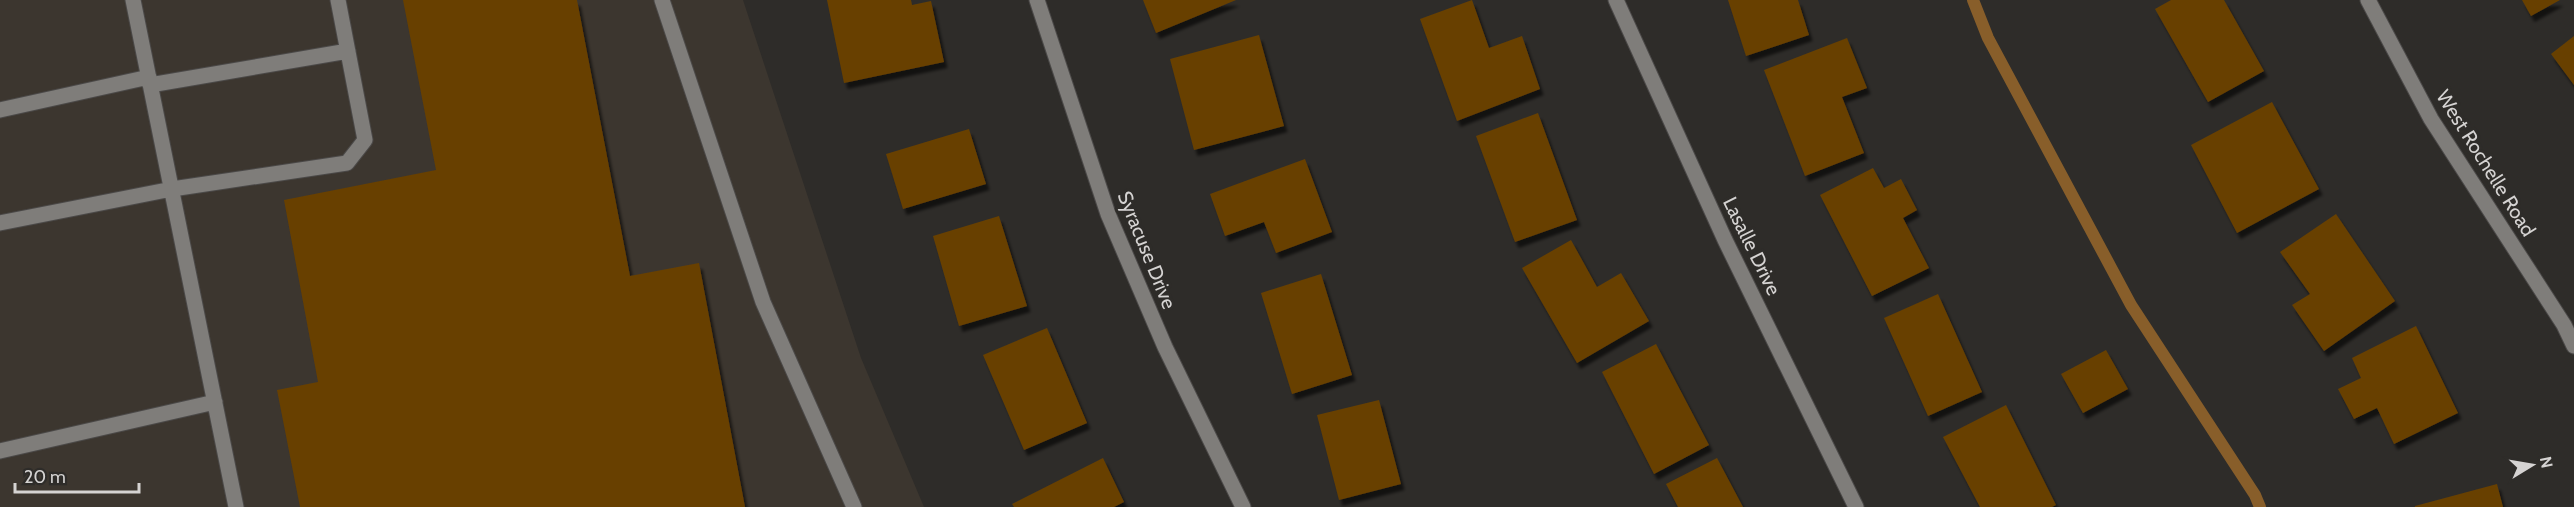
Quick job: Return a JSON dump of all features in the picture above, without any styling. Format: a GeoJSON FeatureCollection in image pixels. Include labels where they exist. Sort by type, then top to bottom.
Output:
{"type":"FeatureCollection","features":[{"type":"Feature","properties":{"kind":"street"},"geometry":{"type":"LineString","coordinates":[[133,0],[236,507]]}},
{"type":"Feature","properties":{"kind":"street"},"geometry":{"type":"LineString","coordinates":[[0,223],[172,189],[347,163],[365,140],[338,0]]}},
{"type":"Feature","properties":{"kind":"street"},"geometry":{"type":"LineString","coordinates":[[662,0],[763,302],[854,507]]}},
{"type":"Feature","properties":{"kind":"street","name":"Syracuse Drive"},"geometry":{"type":"LineString","coordinates":[[1036,0],[1108,214],[1164,347],[1243,507]]}},
{"type":"Feature","properties":{"kind":"street","name":"Lasalle Drive"},"geometry":{"type":"LineString","coordinates":[[1616,0],[1725,240],[1857,507]]}},
{"type":"Feature","properties":{"kind":"street","name":"West Rochelle Road"},"geometry":{"type":"LineString","coordinates":[[2368,0],[2431,119],[2564,325],[2574,346]]}},
{"type":"Feature","properties":{"kind":"street"},"geometry":{"type":"LineString","coordinates":[[0,110],[150,81],[348,51]]}},
{"type":"Feature","properties":{"kind":"street"},"geometry":{"type":"LineString","coordinates":[[0,451],[215,402]]}},
{"type":"Feature","properties":{"kind":"shaded area"},"geometry":{"type":"Polygon","coordinates":[[[0,0],[743,0],[861,358],[924,507],[0,507],[0,0]]]}},
{"type":"Feature","properties":{"kind":"building"},"geometry":{"type":"Polygon","coordinates":[[[403,0],[577,0],[630,276],[699,263],[745,507],[300,507],[277,390],[318,382],[284,200],[436,170],[403,0]]]}},
{"type":"Feature","properties":{"kind":"building"},"geometry":{"type":"Polygon","coordinates":[[[827,0],[911,0],[912,5],[931,1],[944,62],[844,83],[827,0]]]}},
{"type":"Feature","properties":{"kind":"building"},"geometry":{"type":"Polygon","coordinates":[[[1143,0],[1236,0],[1156,33],[1143,0]]]}},
{"type":"Feature","properties":{"kind":"building"},"geometry":{"type":"Polygon","coordinates":[[[1472,0],[1489,48],[1522,36],[1540,89],[1457,121],[1420,19],[1472,0]]]}},
{"type":"Feature","properties":{"kind":"building"},"geometry":{"type":"Polygon","coordinates":[[[1728,0],[1798,0],[1809,35],[1746,56],[1728,0]]]}},
{"type":"Feature","properties":{"kind":"building"},"geometry":{"type":"Polygon","coordinates":[[[2171,0],[2224,0],[2264,71],[2208,102],[2155,9],[2171,0]]]}},
{"type":"Feature","properties":{"kind":"building"},"geometry":{"type":"Polygon","coordinates":[[[2522,0],[2560,0],[2531,16],[2522,0]]]}},
{"type":"Feature","properties":{"kind":"building"},"geometry":{"type":"Polygon","coordinates":[[[1259,35],[1284,126],[1194,150],[1170,59],[1259,35]]]}},
{"type":"Feature","properties":{"kind":"building"},"geometry":{"type":"Polygon","coordinates":[[[2574,36],[2574,85],[2551,54],[2574,36]]]}},
{"type":"Feature","properties":{"kind":"building"},"geometry":{"type":"Polygon","coordinates":[[[1847,38],[1867,88],[1842,97],[1864,153],[1805,176],[1764,70],[1847,38]]]}},
{"type":"Feature","properties":{"kind":"building"},"geometry":{"type":"Polygon","coordinates":[[[2272,102],[2319,189],[2237,233],[2191,145],[2272,102]]]}},
{"type":"Feature","properties":{"kind":"building"},"geometry":{"type":"Polygon","coordinates":[[[1538,113],[1577,220],[1515,242],[1476,136],[1538,113]]]}},
{"type":"Feature","properties":{"kind":"building"},"geometry":{"type":"Polygon","coordinates":[[[969,129],[986,184],[903,209],[886,154],[969,129]]]}},
{"type":"Feature","properties":{"kind":"building"},"geometry":{"type":"Polygon","coordinates":[[[1305,159],[1332,232],[1276,253],[1264,222],[1225,236],[1210,194],[1305,159]]]}},
{"type":"Feature","properties":{"kind":"building"},"geometry":{"type":"Polygon","coordinates":[[[1873,168],[1884,188],[1901,179],[1917,210],[1903,218],[1929,268],[1872,296],[1820,195],[1873,168]]]}},
{"type":"Feature","properties":{"kind":"building"},"geometry":{"type":"Polygon","coordinates":[[[2336,214],[2395,301],[2324,351],[2292,305],[2310,294],[2280,252],[2336,214]]]}},
{"type":"Feature","properties":{"kind":"building"},"geometry":{"type":"Polygon","coordinates":[[[999,216],[1027,306],[959,326],[933,236],[999,216]]]}},
{"type":"Feature","properties":{"kind":"building"},"geometry":{"type":"Polygon","coordinates":[[[1571,240],[1597,287],[1621,273],[1649,321],[1577,363],[1522,268],[1571,240]]]}},
{"type":"Feature","properties":{"kind":"building"},"geometry":{"type":"Polygon","coordinates":[[[1321,274],[1352,375],[1292,394],[1261,293],[1321,274]]]}},
{"type":"Feature","properties":{"kind":"building"},"geometry":{"type":"Polygon","coordinates":[[[1938,294],[1982,392],[1928,416],[1884,318],[1938,294]]]}},
{"type":"Feature","properties":{"kind":"building"},"geometry":{"type":"Polygon","coordinates":[[[2416,326],[2458,413],[2394,444],[2377,408],[2354,419],[2338,389],[2361,378],[2352,358],[2416,326]]]}},
{"type":"Feature","properties":{"kind":"building"},"geometry":{"type":"Polygon","coordinates":[[[1047,328],[1087,423],[1024,450],[983,355],[1047,328]]]}},
{"type":"Feature","properties":{"kind":"building"},"geometry":{"type":"Polygon","coordinates":[[[1656,344],[1709,445],[1654,474],[1602,372],[1656,344]]]}},
{"type":"Feature","properties":{"kind":"building"},"geometry":{"type":"Polygon","coordinates":[[[2106,350],[2128,389],[2083,413],[2061,374],[2106,350]]]}},
{"type":"Feature","properties":{"kind":"building"},"geometry":{"type":"Polygon","coordinates":[[[1379,400],[1401,484],[1339,500],[1317,415],[1379,400]]]}},
{"type":"Feature","properties":{"kind":"building"},"geometry":{"type":"Polygon","coordinates":[[[2006,405],[2056,505],[2052,507],[1980,507],[1943,437],[2006,405]]]}},
{"type":"Feature","properties":{"kind":"building"},"geometry":{"type":"Polygon","coordinates":[[[1103,458],[1124,502],[1114,507],[1014,507],[1012,504],[1103,458]]]}},
{"type":"Feature","properties":{"kind":"building"},"geometry":{"type":"Polygon","coordinates":[[[1717,458],[1743,507],[1678,507],[1666,484],[1717,458]]]}},
{"type":"Feature","properties":{"kind":"building"},"geometry":{"type":"Polygon","coordinates":[[[2497,484],[2503,507],[2415,507],[2415,506],[2497,484]]]}},
{"type":"Feature","properties":{"kind":"waterway"},"geometry":{"type":"LineString","coordinates":[[1973,0],[1988,38],[2131,305],[2255,495],[2260,507]]}}]}
